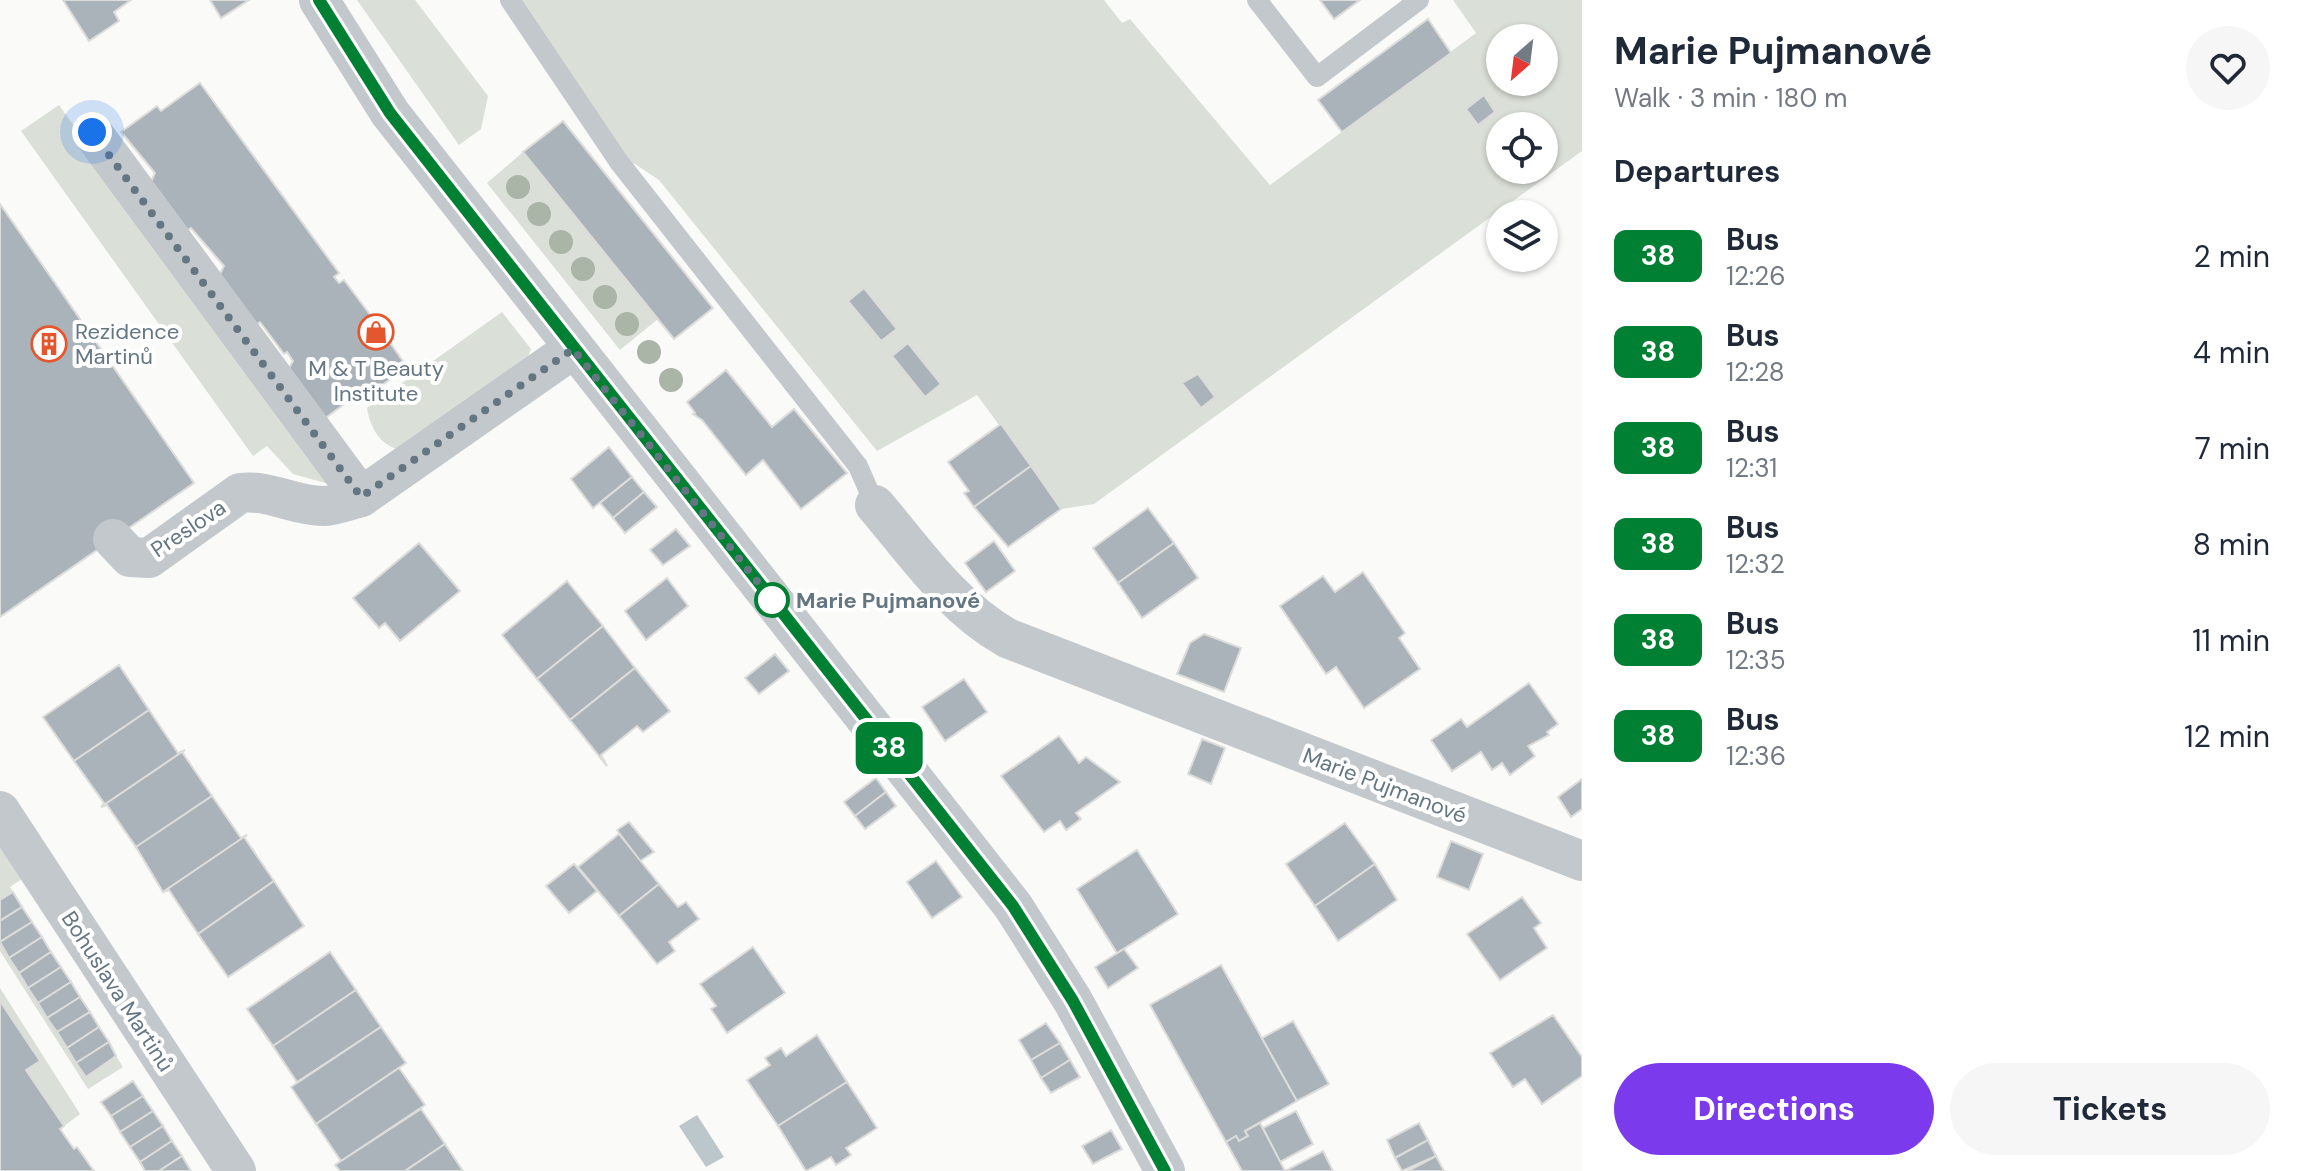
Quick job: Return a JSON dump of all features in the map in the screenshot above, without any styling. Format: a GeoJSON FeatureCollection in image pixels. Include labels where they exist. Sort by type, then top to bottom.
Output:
{"type":"FeatureCollection","features":[{"type":"Feature","properties":{"kind":"street"},"geometry":{"type":"LineString","coordinates":[[319,0],[390,113],[1013,906],[1073,1001],[1165,1171]]}},
{"type":"Feature","properties":{"kind":"street"},"geometry":{"type":"LineString","coordinates":[[92,132],[144,182],[213,275],[280,370],[361,497]]}},
{"type":"Feature","properties":{"kind":"street","name":"Preslova"},"geometry":{"type":"LineString","coordinates":[[113,539],[130,557],[149,558],[240,493],[258,491],[283,500],[326,506],[361,497],[573,349]]}},
{"type":"Feature","properties":{"kind":"street","name":"Marie Pujmanové"},"geometry":{"type":"LineString","coordinates":[[875,505],[952,597],[986,626],[1007,638],[1582,861]]}},
{"type":"Feature","properties":{"kind":"street","name":"Bohuslava Martinů"},"geometry":{"type":"LineString","coordinates":[[0,811],[236,1171]]}},
{"type":"Feature","properties":{"kind":"lane"},"geometry":{"type":"LineString","coordinates":[[510,0],[619,162],[858,466],[875,505]]}},
{"type":"Feature","properties":{"kind":"lane"},"geometry":{"type":"LineString","coordinates":[[1257,0],[1317,77],[1419,0]]}},
{"type":"Feature","properties":{"kind":"shaded area"},"geometry":{"type":"Polygon","coordinates":[[[357,0],[415,0],[488,96],[481,129],[459,145],[357,0]]]}},
{"type":"Feature","properties":{"kind":"shaded area"},"geometry":{"type":"Polygon","coordinates":[[[510,0],[1104,0],[1122,23],[1130,19],[1270,185],[1476,33],[1453,0],[1582,0],[1582,151],[1558,168],[1558,112],[1486,112],[1486,184],[1536,184],[1514,200],[1486,200],[1486,220],[1094,504],[1061,509],[977,395],[877,451],[659,180],[635,164],[619,162],[510,0]]]}},
{"type":"Feature","properties":{"kind":"shaded area"},"geometry":{"type":"Polygon","coordinates":[[[59,105],[329,484],[293,474],[267,446],[253,456],[21,131],[59,105]]]}},
{"type":"Feature","properties":{"kind":"shaded area"},"geometry":{"type":"Polygon","coordinates":[[[523,152],[658,319],[620,350],[487,183],[523,152]]]}},
{"type":"Feature","properties":{"kind":"shaded area"},"geometry":{"type":"Polygon","coordinates":[[[502,312],[531,349],[525,364],[402,450],[382,441],[371,423],[367,408],[502,312]]]}},
{"type":"Feature","properties":{"kind":"shaded area"},"geometry":{"type":"Polygon","coordinates":[[[0,834],[25,877],[10,887],[123,1067],[88,1089],[0,951],[0,834]]]}},
{"type":"Feature","properties":{"kind":"shaded area"},"geometry":{"type":"Polygon","coordinates":[[[0,988],[80,1114],[64,1126],[26,1070],[40,1060],[0,1001],[0,988]]]}},
{"type":"Feature","properties":{"kind":"shaded area"},"geometry":{"type":"Polygon","coordinates":[[[697,1115],[724,1157],[706,1167],[679,1126],[697,1115]]]}},
{"type":"Feature","properties":{"kind":"building"},"geometry":{"type":"Polygon","coordinates":[[[63,0],[131,0],[114,12],[119,21],[89,41],[63,0]]]}},
{"type":"Feature","properties":{"kind":"building"},"geometry":{"type":"Polygon","coordinates":[[[210,0],[249,0],[221,18],[210,0]]]}},
{"type":"Feature","properties":{"kind":"building"},"geometry":{"type":"Polygon","coordinates":[[[1320,0],[1360,0],[1334,19],[1320,0]]]}},
{"type":"Feature","properties":{"kind":"building"},"geometry":{"type":"Polygon","coordinates":[[[1428,19],[1451,53],[1342,132],[1318,100],[1428,19]]]}},
{"type":"Feature","properties":{"kind":"building"},"geometry":{"type":"Polygon","coordinates":[[[200,83],[339,273],[334,277],[339,283],[344,280],[374,320],[368,324],[373,330],[379,327],[407,367],[367,396],[362,391],[355,396],[352,392],[344,398],[347,402],[324,419],[288,370],[293,361],[287,352],[284,354],[260,322],[255,325],[219,276],[224,266],[191,228],[186,231],[151,182],[155,173],[121,132],[157,106],[161,111],[200,83]]]}},
{"type":"Feature","properties":{"kind":"building"},"geometry":{"type":"Polygon","coordinates":[[[1484,95],[1495,112],[1486,112],[1486,119],[1478,125],[1466,109],[1484,95]]]}},
{"type":"Feature","properties":{"kind":"building"},"geometry":{"type":"Polygon","coordinates":[[[563,121],[713,308],[674,339],[523,152],[563,121]]]}},
{"type":"Feature","properties":{"kind":"building","name":"Rezidence Martinů"},"geometry":{"type":"Polygon","coordinates":[[[0,204],[194,483],[0,617],[0,204]]]}},
{"type":"Feature","properties":{"kind":"building"},"geometry":{"type":"Polygon","coordinates":[[[864,288],[897,329],[881,341],[848,301],[864,288]]]}},
{"type":"Feature","properties":{"kind":"building"},"geometry":{"type":"Polygon","coordinates":[[[908,343],[941,384],[925,397],[892,356],[908,343]]]}},
{"type":"Feature","properties":{"kind":"building"},"geometry":{"type":"Polygon","coordinates":[[[726,370],[772,427],[794,409],[847,473],[801,509],[763,460],[746,475],[702,420],[693,414],[687,402],[726,370]]]}},
{"type":"Feature","properties":{"kind":"building"},"geometry":{"type":"Polygon","coordinates":[[[1198,374],[1215,397],[1201,408],[1182,383],[1198,374]]]}},
{"type":"Feature","properties":{"kind":"building"},"geometry":{"type":"Polygon","coordinates":[[[1001,424],[1031,466],[974,507],[964,493],[969,491],[948,462],[1001,424]]]}},
{"type":"Feature","properties":{"kind":"building"},"geometry":{"type":"Polygon","coordinates":[[[609,447],[632,477],[593,508],[571,479],[609,447]]]}},
{"type":"Feature","properties":{"kind":"building"},"geometry":{"type":"Polygon","coordinates":[[[1031,466],[1061,509],[1008,547],[974,507],[1031,466]]]}},
{"type":"Feature","properties":{"kind":"building"},"geometry":{"type":"Polygon","coordinates":[[[632,477],[644,492],[613,518],[600,503],[632,477]]]}},
{"type":"Feature","properties":{"kind":"building"},"geometry":{"type":"Polygon","coordinates":[[[644,492],[657,507],[625,533],[613,518],[644,492]]]}},
{"type":"Feature","properties":{"kind":"building"},"geometry":{"type":"Polygon","coordinates":[[[1148,508],[1174,543],[1118,583],[1093,548],[1148,508]]]}},
{"type":"Feature","properties":{"kind":"building"},"geometry":{"type":"Polygon","coordinates":[[[676,529],[690,546],[663,565],[650,550],[676,529]]]}},
{"type":"Feature","properties":{"kind":"building"},"geometry":{"type":"Polygon","coordinates":[[[994,541],[1015,571],[986,592],[965,563],[994,541]]]}},
{"type":"Feature","properties":{"kind":"building"},"geometry":{"type":"Polygon","coordinates":[[[419,543],[460,591],[400,641],[385,623],[379,628],[353,598],[419,543]]]}},
{"type":"Feature","properties":{"kind":"building"},"geometry":{"type":"Polygon","coordinates":[[[1174,543],[1198,578],[1142,618],[1118,583],[1174,543]]]}},
{"type":"Feature","properties":{"kind":"building"},"geometry":{"type":"Polygon","coordinates":[[[1363,572],[1405,633],[1399,638],[1420,669],[1364,708],[1336,667],[1326,674],[1280,606],[1323,576],[1335,592],[1363,572]]]}},
{"type":"Feature","properties":{"kind":"building"},"geometry":{"type":"Polygon","coordinates":[[[667,578],[688,606],[646,640],[625,611],[667,578]]]}},
{"type":"Feature","properties":{"kind":"building"},"geometry":{"type":"Polygon","coordinates":[[[567,581],[603,626],[537,679],[502,635],[567,581]]]}},
{"type":"Feature","properties":{"kind":"building"},"geometry":{"type":"Polygon","coordinates":[[[603,626],[635,668],[570,720],[537,679],[603,626]]]}},
{"type":"Feature","properties":{"kind":"building"},"geometry":{"type":"Polygon","coordinates":[[[1204,634],[1241,648],[1224,692],[1177,674],[1190,643],[1204,634]]]}},
{"type":"Feature","properties":{"kind":"building"},"geometry":{"type":"Polygon","coordinates":[[[775,654],[789,671],[759,694],[745,678],[775,654]]]}},
{"type":"Feature","properties":{"kind":"building"},"geometry":{"type":"Polygon","coordinates":[[[119,665],[149,710],[74,761],[43,717],[119,665]]]}},
{"type":"Feature","properties":{"kind":"building"},"geometry":{"type":"Polygon","coordinates":[[[635,668],[670,711],[643,732],[637,726],[601,755],[607,766],[570,720],[635,668]]]}},
{"type":"Feature","properties":{"kind":"building"},"geometry":{"type":"Polygon","coordinates":[[[964,679],[987,712],[945,741],[922,707],[964,679]]]}},
{"type":"Feature","properties":{"kind":"building"},"geometry":{"type":"Polygon","coordinates":[[[1529,683],[1558,724],[1547,732],[1549,735],[1528,746],[1535,756],[1510,775],[1502,763],[1492,770],[1481,752],[1452,771],[1431,740],[1461,719],[1467,727],[1529,683]]]}},
{"type":"Feature","properties":{"kind":"building"},"geometry":{"type":"Polygon","coordinates":[[[149,710],[178,753],[185,750],[101,807],[104,803],[74,761],[149,710]]]}},
{"type":"Feature","properties":{"kind":"building"},"geometry":{"type":"Polygon","coordinates":[[[1059,736],[1079,763],[1086,757],[1120,782],[1076,813],[1081,819],[1066,830],[1060,821],[1044,832],[1001,776],[1059,736]]]}},
{"type":"Feature","properties":{"kind":"building"},"geometry":{"type":"Polygon","coordinates":[[[1202,739],[1225,748],[1211,784],[1188,774],[1202,739]]]}},
{"type":"Feature","properties":{"kind":"building"},"geometry":{"type":"Polygon","coordinates":[[[182,752],[212,796],[136,847],[107,805],[101,807],[182,752]]]}},
{"type":"Feature","properties":{"kind":"building"},"geometry":{"type":"Polygon","coordinates":[[[876,778],[886,792],[855,816],[844,802],[876,778]]]}},
{"type":"Feature","properties":{"kind":"building"},"geometry":{"type":"Polygon","coordinates":[[[1582,779],[1582,809],[1571,817],[1558,797],[1582,779]]]}},
{"type":"Feature","properties":{"kind":"building"},"geometry":{"type":"Polygon","coordinates":[[[886,792],[896,806],[865,829],[855,816],[886,792]]]}},
{"type":"Feature","properties":{"kind":"building"},"geometry":{"type":"Polygon","coordinates":[[[212,796],[241,838],[247,835],[163,892],[136,847],[212,796]]]}},
{"type":"Feature","properties":{"kind":"building"},"geometry":{"type":"Polygon","coordinates":[[[629,822],[654,852],[640,861],[617,830],[629,822]]]}},
{"type":"Feature","properties":{"kind":"building"},"geometry":{"type":"Polygon","coordinates":[[[1345,823],[1375,864],[1315,906],[1286,864],[1345,823]]]}},
{"type":"Feature","properties":{"kind":"building"},"geometry":{"type":"Polygon","coordinates":[[[619,834],[659,884],[619,916],[578,867],[619,834]]]}},
{"type":"Feature","properties":{"kind":"building"},"geometry":{"type":"Polygon","coordinates":[[[244,837],[274,881],[198,934],[169,890],[163,892],[244,837]]]}},
{"type":"Feature","properties":{"kind":"building"},"geometry":{"type":"Polygon","coordinates":[[[1451,841],[1483,854],[1469,890],[1437,877],[1451,841]]]}},
{"type":"Feature","properties":{"kind":"building"},"geometry":{"type":"Polygon","coordinates":[[[1137,850],[1178,914],[1117,953],[1077,889],[1137,850]]]}},
{"type":"Feature","properties":{"kind":"building"},"geometry":{"type":"Polygon","coordinates":[[[936,861],[962,897],[932,918],[907,882],[936,861]]]}},
{"type":"Feature","properties":{"kind":"building"},"geometry":{"type":"Polygon","coordinates":[[[574,864],[597,891],[569,913],[546,886],[574,864]]]}},
{"type":"Feature","properties":{"kind":"building"},"geometry":{"type":"Polygon","coordinates":[[[1375,864],[1397,900],[1338,941],[1315,906],[1375,864]]]}},
{"type":"Feature","properties":{"kind":"building"},"geometry":{"type":"Polygon","coordinates":[[[274,881],[304,926],[228,977],[198,934],[274,881]]]}},
{"type":"Feature","properties":{"kind":"building"},"geometry":{"type":"Polygon","coordinates":[[[659,884],[678,907],[686,902],[699,919],[669,942],[675,951],[657,964],[619,916],[659,884]]]}},
{"type":"Feature","properties":{"kind":"building"},"geometry":{"type":"Polygon","coordinates":[[[13,892],[22,907],[0,921],[0,900],[13,892]]]}},
{"type":"Feature","properties":{"kind":"building"},"geometry":{"type":"Polygon","coordinates":[[[1522,897],[1541,923],[1534,928],[1547,948],[1500,980],[1467,934],[1522,897]]]}},
{"type":"Feature","properties":{"kind":"building"},"geometry":{"type":"Polygon","coordinates":[[[22,907],[32,922],[0,942],[0,921],[22,907]]]}},
{"type":"Feature","properties":{"kind":"building"},"geometry":{"type":"Polygon","coordinates":[[[32,922],[42,937],[9,958],[0,942],[32,922]]]}},
{"type":"Feature","properties":{"kind":"building"},"geometry":{"type":"Polygon","coordinates":[[[42,937],[51,952],[19,973],[9,958],[42,937]]]}},
{"type":"Feature","properties":{"kind":"building"},"geometry":{"type":"Polygon","coordinates":[[[753,947],[785,993],[727,1033],[711,1009],[716,1006],[700,984],[753,947]]]}},
{"type":"Feature","properties":{"kind":"building"},"geometry":{"type":"Polygon","coordinates":[[[1124,949],[1138,968],[1108,988],[1095,967],[1124,949]]]}},
{"type":"Feature","properties":{"kind":"building"},"geometry":{"type":"Polygon","coordinates":[[[51,952],[61,967],[28,988],[19,973],[51,952]]]}},
{"type":"Feature","properties":{"kind":"building"},"geometry":{"type":"Polygon","coordinates":[[[330,952],[356,990],[273,1046],[247,1009],[330,952]]]}},
{"type":"Feature","properties":{"kind":"building"},"geometry":{"type":"Polygon","coordinates":[[[1221,965],[1297,1101],[1245,1131],[1248,1136],[1239,1141],[1236,1136],[1226,1142],[1150,1005],[1221,965]]]}},
{"type":"Feature","properties":{"kind":"building"},"geometry":{"type":"Polygon","coordinates":[[[61,967],[71,982],[38,1003],[28,988],[61,967]]]}},
{"type":"Feature","properties":{"kind":"building"},"geometry":{"type":"Polygon","coordinates":[[[71,982],[80,997],[47,1018],[38,1003],[71,982]]]}},
{"type":"Feature","properties":{"kind":"building"},"geometry":{"type":"Polygon","coordinates":[[[356,990],[381,1027],[297,1082],[273,1046],[356,990]]]}},
{"type":"Feature","properties":{"kind":"building"},"geometry":{"type":"Polygon","coordinates":[[[80,997],[90,1012],[57,1032],[47,1018],[80,997]]]}},
{"type":"Feature","properties":{"kind":"building"},"geometry":{"type":"Polygon","coordinates":[[[0,1001],[40,1061],[26,1070],[64,1126],[60,1129],[94,1171],[0,1171],[0,1001]]]}},
{"type":"Feature","properties":{"kind":"building"},"geometry":{"type":"Polygon","coordinates":[[[90,1012],[99,1027],[67,1048],[57,1032],[90,1012]]]}},
{"type":"Feature","properties":{"kind":"building"},"geometry":{"type":"Polygon","coordinates":[[[1553,1015],[1582,1057],[1582,1076],[1542,1104],[1525,1079],[1513,1087],[1490,1053],[1553,1015]]]}},
{"type":"Feature","properties":{"kind":"building"},"geometry":{"type":"Polygon","coordinates":[[[1293,1021],[1329,1084],[1297,1101],[1262,1038],[1293,1021]]]}},
{"type":"Feature","properties":{"kind":"building"},"geometry":{"type":"Polygon","coordinates":[[[1046,1023],[1060,1043],[1031,1060],[1019,1040],[1046,1023]]]}},
{"type":"Feature","properties":{"kind":"building"},"geometry":{"type":"Polygon","coordinates":[[[99,1027],[109,1042],[76,1063],[67,1048],[99,1027]]]}},
{"type":"Feature","properties":{"kind":"building"},"geometry":{"type":"Polygon","coordinates":[[[381,1027],[406,1063],[316,1124],[291,1087],[381,1027]]]}},
{"type":"Feature","properties":{"kind":"building"},"geometry":{"type":"Polygon","coordinates":[[[817,1035],[847,1082],[778,1126],[747,1080],[770,1065],[765,1058],[781,1048],[786,1056],[817,1035]]]}},
{"type":"Feature","properties":{"kind":"building"},"geometry":{"type":"Polygon","coordinates":[[[109,1042],[116,1056],[86,1077],[76,1063],[109,1042]]]}},
{"type":"Feature","properties":{"kind":"building"},"geometry":{"type":"Polygon","coordinates":[[[1060,1043],[1070,1060],[1041,1078],[1031,1060],[1060,1043]]]}},
{"type":"Feature","properties":{"kind":"building"},"geometry":{"type":"Polygon","coordinates":[[[1070,1060],[1080,1077],[1051,1093],[1041,1078],[1070,1060]]]}},
{"type":"Feature","properties":{"kind":"building"},"geometry":{"type":"Polygon","coordinates":[[[399,1068],[425,1105],[341,1161],[316,1124],[399,1068]]]}},
{"type":"Feature","properties":{"kind":"building"},"geometry":{"type":"Polygon","coordinates":[[[133,1081],[143,1096],[111,1116],[101,1102],[133,1081]]]}},
{"type":"Feature","properties":{"kind":"building"},"geometry":{"type":"Polygon","coordinates":[[[847,1082],[877,1128],[846,1148],[851,1155],[836,1165],[831,1157],[806,1171],[778,1126],[847,1082]]]}},
{"type":"Feature","properties":{"kind":"building"},"geometry":{"type":"Polygon","coordinates":[[[143,1096],[153,1111],[120,1132],[111,1116],[143,1096]]]}},
{"type":"Feature","properties":{"kind":"building"},"geometry":{"type":"Polygon","coordinates":[[[421,1109],[445,1144],[405,1171],[340,1171],[335,1165],[421,1109]]]}},
{"type":"Feature","properties":{"kind":"building"},"geometry":{"type":"Polygon","coordinates":[[[153,1111],[163,1126],[130,1147],[120,1132],[153,1111]]]}},
{"type":"Feature","properties":{"kind":"building"},"geometry":{"type":"Polygon","coordinates":[[[1296,1111],[1313,1144],[1280,1162],[1263,1128],[1296,1111]]]}},
{"type":"Feature","properties":{"kind":"building"},"geometry":{"type":"Polygon","coordinates":[[[1260,1123],[1285,1171],[1242,1171],[1226,1142],[1236,1136],[1239,1141],[1248,1136],[1245,1131],[1260,1123]]]}},
{"type":"Feature","properties":{"kind":"building"},"geometry":{"type":"Polygon","coordinates":[[[1419,1123],[1428,1140],[1395,1158],[1387,1140],[1419,1123]]]}},
{"type":"Feature","properties":{"kind":"building"},"geometry":{"type":"Polygon","coordinates":[[[163,1126],[172,1141],[140,1162],[130,1147],[163,1126]]]}},
{"type":"Feature","properties":{"kind":"building"},"geometry":{"type":"Polygon","coordinates":[[[1111,1130],[1122,1149],[1093,1164],[1082,1146],[1111,1130]]]}},
{"type":"Feature","properties":{"kind":"building"},"geometry":{"type":"Polygon","coordinates":[[[1428,1140],[1436,1156],[1402,1171],[1395,1158],[1428,1140]]]}},
{"type":"Feature","properties":{"kind":"building"},"geometry":{"type":"Polygon","coordinates":[[[172,1141],[182,1156],[159,1171],[145,1171],[140,1162],[172,1141]]]}},
{"type":"Feature","properties":{"kind":"building"},"geometry":{"type":"Polygon","coordinates":[[[445,1144],[463,1171],[405,1171],[445,1144]]]}},
{"type":"Feature","properties":{"kind":"building"},"geometry":{"type":"Polygon","coordinates":[[[1323,1151],[1333,1171],[1285,1171],[1323,1151]]]}},
{"type":"Feature","properties":{"kind":"building"},"geometry":{"type":"Polygon","coordinates":[[[182,1156],[191,1171],[159,1171],[182,1156]]]}},
{"type":"Feature","properties":{"kind":"building"},"geometry":{"type":"Polygon","coordinates":[[[1436,1156],[1444,1171],[1408,1171],[1436,1156]]]}},
{"type":"Feature","properties":{"kind":"bus line","name":"38"},"geometry":{"type":"LineString","coordinates":[[319,0],[390,113],[522,285],[1013,906],[1073,1001],[1165,1171]]}},
{"type":"Feature","properties":{"kind":"place","name":"M & T Beauty Institute"},"geometry":{"type":"Point","coordinates":[376,332]}},
{"type":"Feature","properties":{"kind":"place","name":"Rezidence Martinů"},"geometry":{"type":"Point","coordinates":[49,344]}},
{"type":"Feature","properties":{"kind":"place","name":"Marie Pujmanové"},"geometry":{"type":"Point","coordinates":[772,600]}},
{"type":"Feature","properties":{"kind":"route"},"geometry":{"type":"LineString","coordinates":[[92,132],[361,497],[573,349],[772,600]]}}]}
